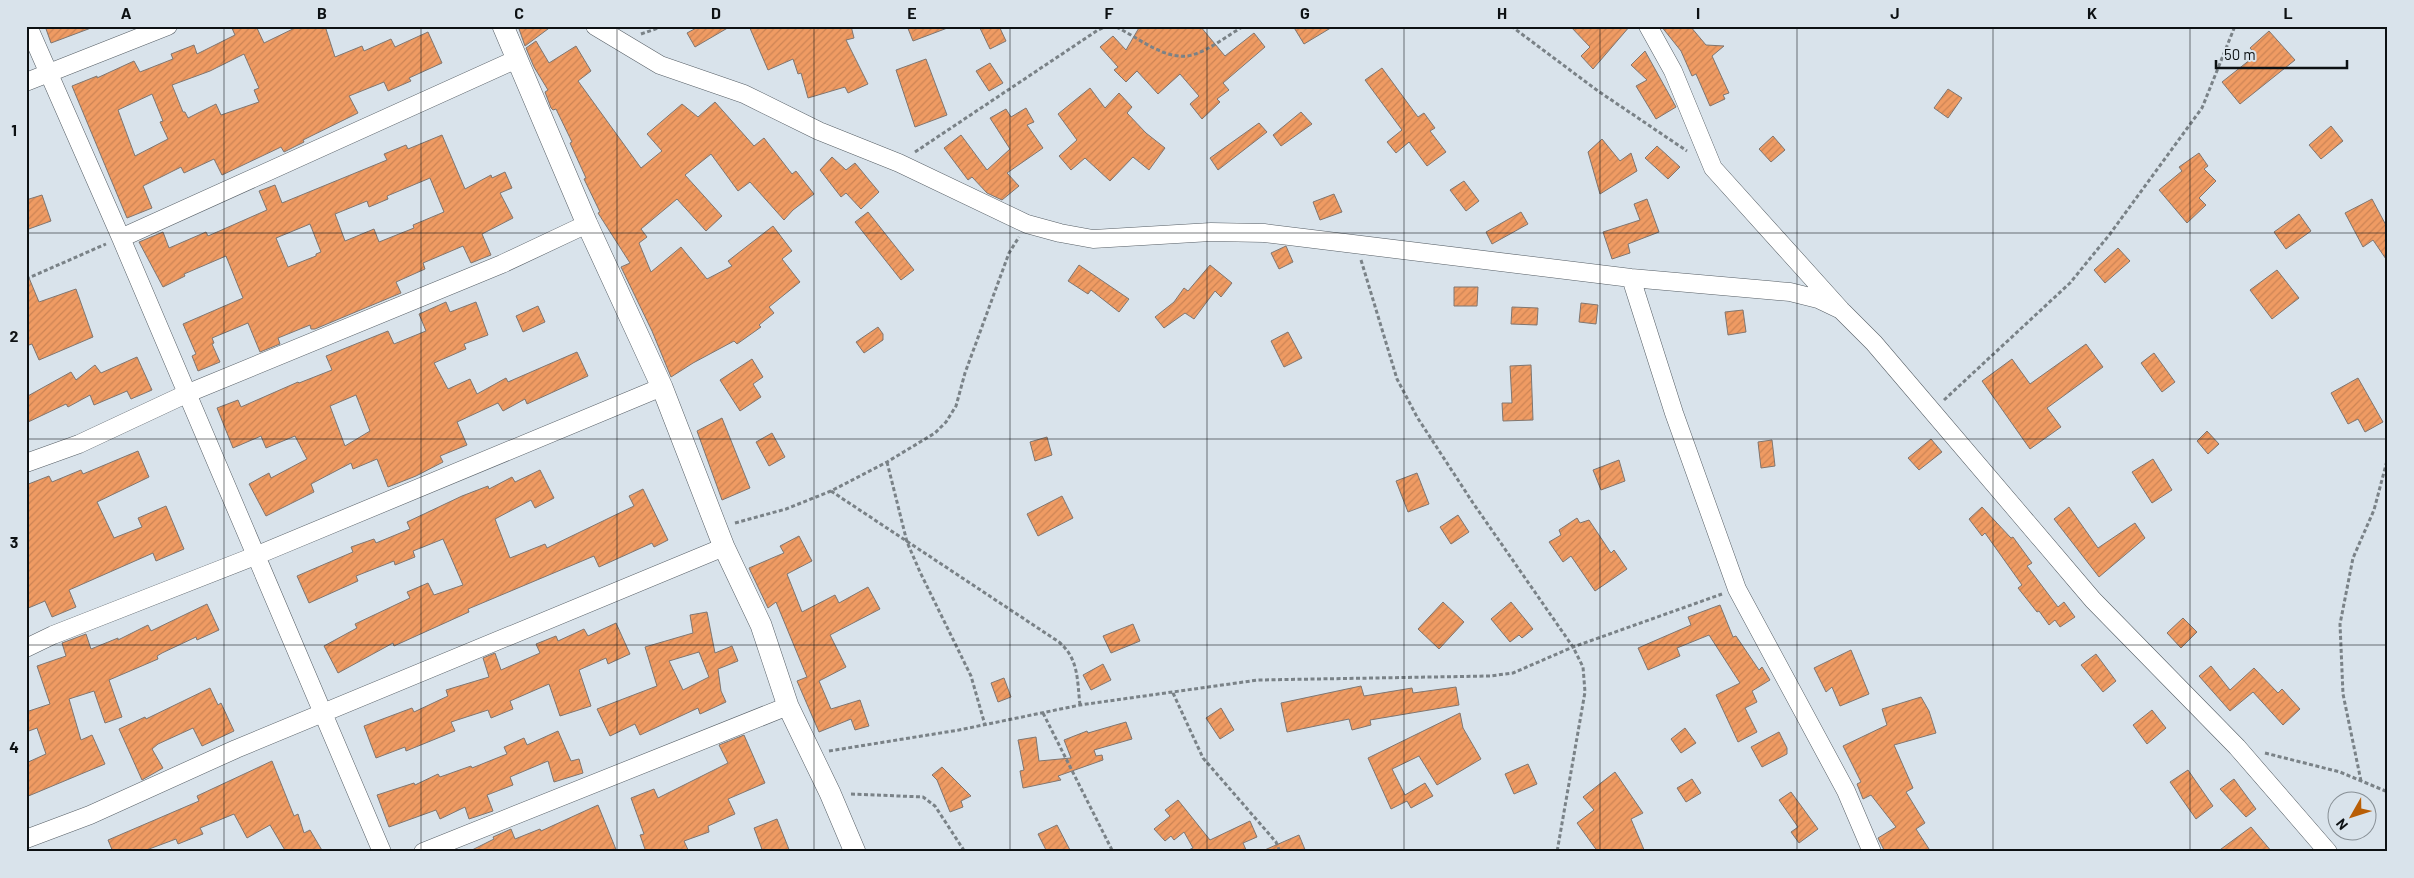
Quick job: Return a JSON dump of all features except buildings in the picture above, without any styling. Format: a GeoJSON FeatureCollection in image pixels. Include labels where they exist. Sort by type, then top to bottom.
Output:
{"type":"FeatureCollection","features":[{"type":"Feature","properties":{"kind":"street"},"geometry":{"type":"LineString","coordinates":[[28,26],[121,238],[382,852]]}},
{"type":"Feature","properties":{"kind":"street"},"geometry":{"type":"LineString","coordinates":[[26,82],[168,26]]}},
{"type":"Feature","properties":{"kind":"street"},"geometry":{"type":"LineString","coordinates":[[504,26],[587,224],[662,387],[721,538],[761,626],[788,706],[830,793],[855,852]]}},
{"type":"Feature","properties":{"kind":"street"},"geometry":{"type":"LineString","coordinates":[[595,26],[660,65],[744,94],[819,131],[899,163],[1027,224],[1060,233],[1094,239],[1211,232],[1264,233],[1631,278],[1790,292],[1818,299],[1840,310]]}},
{"type":"Feature","properties":{"kind":"street"},"geometry":{"type":"LineString","coordinates":[[1648,26],[1673,71],[1713,168],[1840,310],[1874,343],[2093,600],[2237,747],[2328,852]]}},
{"type":"Feature","properties":{"kind":"street"},"geometry":{"type":"LineString","coordinates":[[121,238],[518,59]]}},
{"type":"Feature","properties":{"kind":"street"},"geometry":{"type":"LineString","coordinates":[[26,463],[79,444],[186,394],[502,264],[587,224]]}},
{"type":"Feature","properties":{"kind":"street"},"geometry":{"type":"LineString","coordinates":[[1631,278],[1674,413],[1737,589],[1846,791],[1872,852]]}},
{"type":"Feature","properties":{"kind":"street"},"geometry":{"type":"LineString","coordinates":[[26,648],[53,635],[256,556],[662,387]]}},
{"type":"Feature","properties":{"kind":"street"},"geometry":{"type":"LineString","coordinates":[[26,839],[90,814],[236,749],[323,714],[721,538]]}},
{"type":"Feature","properties":{"kind":"street"},"geometry":{"type":"LineString","coordinates":[[424,852],[788,706]]}},
{"type":"Feature","properties":{"kind":"path"},"geometry":{"type":"LineString","coordinates":[[899,163],[1098,30],[1108,26],[1116,27],[1167,54],[1184,56],[1193,54],[1244,26]]}},
{"type":"Feature","properties":{"kind":"path"},"geometry":{"type":"LineString","coordinates":[[1511,26],[1598,90],[1713,168]]}},
{"type":"Feature","properties":{"kind":"path"},"geometry":{"type":"LineString","coordinates":[[1932,410],[2070,283],[2110,234],[2202,108],[2235,26]]}},
{"type":"Feature","properties":{"kind":"path"},"geometry":{"type":"LineString","coordinates":[[721,538],[831,491],[888,462],[935,433],[946,422],[956,406],[965,372],[1009,253],[1027,224]]}},
{"type":"Feature","properties":{"kind":"path"},"geometry":{"type":"LineString","coordinates":[[26,279],[121,238]]}},
{"type":"Feature","properties":{"kind":"path"},"geometry":{"type":"LineString","coordinates":[[1355,244],[1397,379],[1417,417],[1473,503],[1573,647],[1583,668],[1585,692],[1557,852]]}},
{"type":"Feature","properties":{"kind":"path"},"geometry":{"type":"LineString","coordinates":[[2361,780],[2343,694],[2340,624],[2353,558],[2374,510],[2388,456]]}},
{"type":"Feature","properties":{"kind":"path"},"geometry":{"type":"LineString","coordinates":[[888,462],[907,542],[971,676],[985,725]]}},
{"type":"Feature","properties":{"kind":"path"},"geometry":{"type":"LineString","coordinates":[[831,491],[1068,650],[1075,661],[1080,705]]}},
{"type":"Feature","properties":{"kind":"path"},"geometry":{"type":"LineString","coordinates":[[811,754],[985,725],[1080,705],[1258,680],[1498,675],[1513,673],[1573,647],[1737,589]]}},
{"type":"Feature","properties":{"kind":"path"},"geometry":{"type":"LineString","coordinates":[[1172,693],[1203,758],[1276,842],[1280,852]]}},
{"type":"Feature","properties":{"kind":"path"},"geometry":{"type":"LineString","coordinates":[[1044,713],[1112,852]]}},
{"type":"Feature","properties":{"kind":"path"},"geometry":{"type":"LineString","coordinates":[[2237,747],[2340,772],[2388,792]]}},
{"type":"Feature","properties":{"kind":"path"},"geometry":{"type":"LineString","coordinates":[[830,793],[923,797],[934,806],[965,852]]}}]}
